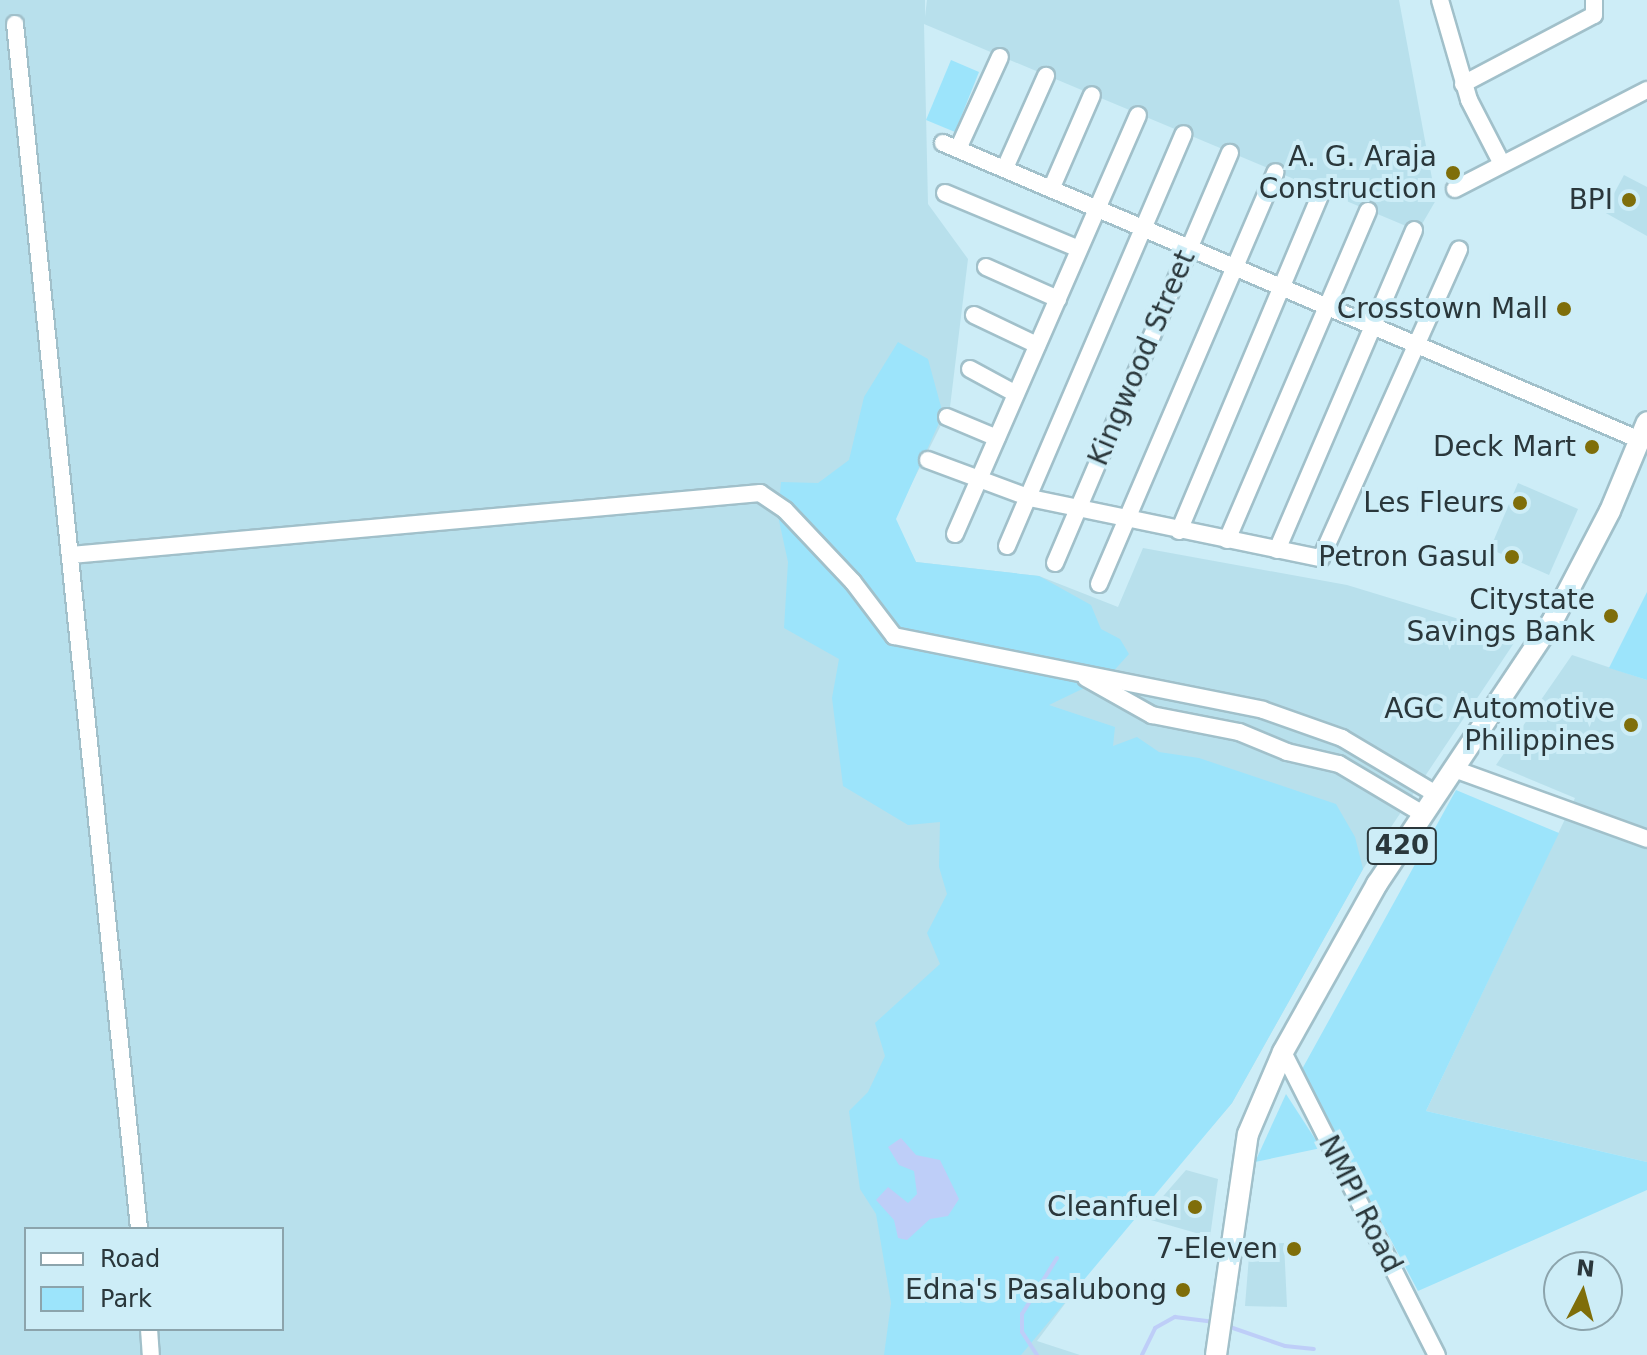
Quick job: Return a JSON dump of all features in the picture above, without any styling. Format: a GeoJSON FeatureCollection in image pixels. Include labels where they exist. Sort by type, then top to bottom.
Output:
{"type":"FeatureCollection","features":[{"type":"Feature","properties":{"kind":"main road","name":"420"},"geometry":{"type":"LineString","coordinates":[[1217,1348],[1248,1134],[1283,1052],[1361,911],[1553,620],[1644,431]]}},
{"type":"Feature","properties":{"kind":"street"},"geometry":{"type":"LineString","coordinates":[[1440,0],[1463,84],[1502,164]]}},
{"type":"Feature","properties":{"kind":"street"},"geometry":{"type":"LineString","coordinates":[[1463,84],[1594,15],[1594,0]]}},
{"type":"Feature","properties":{"kind":"street"},"geometry":{"type":"LineString","coordinates":[[15,24],[139,1227]]}},
{"type":"Feature","properties":{"kind":"street"},"geometry":{"type":"LineString","coordinates":[[1000,57],[951,146],[1420,342],[1644,431]]}},
{"type":"Feature","properties":{"kind":"street"},"geometry":{"type":"LineString","coordinates":[[1005,168],[1046,76]]}},
{"type":"Feature","properties":{"kind":"street"},"geometry":{"type":"LineString","coordinates":[[1455,189],[1647,90]]}},
{"type":"Feature","properties":{"kind":"street"},"geometry":{"type":"LineString","coordinates":[[1052,187],[1092,95]]}},
{"type":"Feature","properties":{"kind":"street"},"geometry":{"type":"LineString","coordinates":[[955,534],[1138,115]]}},
{"type":"Feature","properties":{"kind":"street"},"geometry":{"type":"LineString","coordinates":[[1007,546],[1184,134]]}},
{"type":"Feature","properties":{"kind":"street","name":"Kingwood Street"},"geometry":{"type":"LineString","coordinates":[[1055,563],[1230,153]]}},
{"type":"Feature","properties":{"kind":"street"},"geometry":{"type":"LineString","coordinates":[[1099,584],[1276,172]]}},
{"type":"Feature","properties":{"kind":"street"},"geometry":{"type":"LineString","coordinates":[[1179,531],[1322,191]]}},
{"type":"Feature","properties":{"kind":"street"},"geometry":{"type":"LineString","coordinates":[[945,193],[1079,249]]}},
{"type":"Feature","properties":{"kind":"street"},"geometry":{"type":"LineString","coordinates":[[1227,540],[1368,211]]}},
{"type":"Feature","properties":{"kind":"street"},"geometry":{"type":"LineString","coordinates":[[1277,550],[1414,230]]}},
{"type":"Feature","properties":{"kind":"street"},"geometry":{"type":"LineString","coordinates":[[928,460],[1030,498],[1079,506],[1179,531],[1315,559],[1327,553],[1459,249]]}},
{"type":"Feature","properties":{"kind":"street"},"geometry":{"type":"LineString","coordinates":[[986,267],[1058,299]]}},
{"type":"Feature","properties":{"kind":"street"},"geometry":{"type":"LineString","coordinates":[[974,315],[1037,345]]}},
{"type":"Feature","properties":{"kind":"street"},"geometry":{"type":"LineString","coordinates":[[970,369],[1016,394]]}},
{"type":"Feature","properties":{"kind":"street"},"geometry":{"type":"LineString","coordinates":[[947,417],[997,438]]}},
{"type":"Feature","properties":{"kind":"street"},"geometry":{"type":"LineString","coordinates":[[71,555],[760,493],[785,510],[853,582],[894,636],[1071,669],[1263,710],[1342,738],[1436,794]]}},
{"type":"Feature","properties":{"kind":"street"},"geometry":{"type":"LineString","coordinates":[[1071,669],[1152,715],[1239,732],[1287,752],[1339,764],[1423,814]]}},
{"type":"Feature","properties":{"kind":"street"},"geometry":{"type":"LineString","coordinates":[[1457,764],[1647,839]]}},
{"type":"Feature","properties":{"kind":"street","name":"NMPI Road"},"geometry":{"type":"LineString","coordinates":[[1283,1052],[1437,1355]]}},
{"type":"Feature","properties":{"kind":"street"},"geometry":{"type":"LineString","coordinates":[[149,1331],[151,1355]]}},
{"type":"Feature","properties":{"kind":"shaded area"},"geometry":{"type":"Polygon","coordinates":[[[0,0],[925,0],[925,17],[927,0],[1399,0],[1436,200],[1418,231],[924,24],[928,204],[968,259],[950,407],[894,519],[916,562],[1039,576],[1118,607],[1143,548],[1347,585],[1518,637],[1363,869],[1232,1103],[1103,1253],[1037,1341],[1080,1355],[0,1355],[0,0]]]}},
{"type":"Feature","properties":{"kind":"shaded area","name":"BPI"},"geometry":{"type":"Polygon","coordinates":[[[1624,175],[1647,187],[1647,236],[1604,212],[1624,175]]]}},
{"type":"Feature","properties":{"kind":"shaded area"},"geometry":{"type":"Polygon","coordinates":[[[1518,483],[1578,509],[1549,575],[1490,549],[1518,483]]]}},
{"type":"Feature","properties":{"kind":"shaded area"},"geometry":{"type":"Polygon","coordinates":[[[1572,655],[1647,680],[1647,1162],[1426,1111],[1575,798],[1496,765],[1572,655]]]}},
{"type":"Feature","properties":{"kind":"shaded area"},"geometry":{"type":"Polygon","coordinates":[[[901,1138],[916,1155],[940,1160],[959,1199],[948,1216],[930,1219],[907,1240],[898,1238],[894,1220],[876,1200],[888,1187],[908,1203],[917,1194],[914,1171],[899,1165],[888,1147],[901,1138]]]}},
{"type":"Feature","properties":{"kind":"shaded area"},"geometry":{"type":"Polygon","coordinates":[[[1186,1170],[1218,1179],[1210,1237],[1144,1218],[1186,1170]]]}},
{"type":"Feature","properties":{"kind":"shaded area"},"geometry":{"type":"Polygon","coordinates":[[[1284,1243],[1287,1307],[1245,1306],[1250,1244],[1284,1243]]]}},
{"type":"Feature","properties":{"kind":"green space"},"geometry":{"type":"Polygon","coordinates":[[[951,60],[979,72],[955,132],[926,120],[951,60]]]}},
{"type":"Feature","properties":{"kind":"green space"},"geometry":{"type":"Polygon","coordinates":[[[898,342],[928,359],[943,414],[896,519],[916,562],[1039,576],[1091,605],[1101,629],[1120,639],[1129,654],[1109,676],[1049,705],[1115,727],[1113,746],[1137,737],[1159,752],[1199,758],[1336,804],[1355,837],[1363,869],[1232,1103],[1021,1355],[884,1355],[891,1303],[876,1214],[860,1189],[849,1111],[868,1092],[885,1056],[875,1023],[940,964],[927,933],[947,894],[939,867],[940,822],[908,825],[843,786],[832,698],[839,659],[784,628],[788,562],[778,516],[781,482],[818,483],[849,460],[864,397],[898,342]]]}},
{"type":"Feature","properties":{"kind":"green space"},"geometry":{"type":"Polygon","coordinates":[[[1647,592],[1647,680],[1609,668],[1647,592]]]}},
{"type":"Feature","properties":{"kind":"green space"},"geometry":{"type":"Polygon","coordinates":[[[1456,790],[1559,833],[1426,1111],[1647,1162],[1647,1190],[1418,1291],[1301,1071],[1456,790]]]}},
{"type":"Feature","properties":{"kind":"green space"},"geometry":{"type":"Polygon","coordinates":[[[1286,1094],[1321,1148],[1255,1162],[1286,1094]]]}},
{"type":"Feature","properties":{"kind":"waterway"},"geometry":{"type":"LineString","coordinates":[[1037,1355],[1022,1332],[1022,1314],[1057,1258]]}},
{"type":"Feature","properties":{"kind":"waterway"},"geometry":{"type":"LineString","coordinates":[[1142,1355],[1155,1328],[1175,1317],[1215,1322]]}},
{"type":"Feature","properties":{"kind":"waterway"},"geometry":{"type":"LineString","coordinates":[[1227,1326],[1285,1346],[1314,1349]]}},
{"type":"Feature","properties":{"kind":"place","name":"A. G. Araja Construction"},"geometry":{"type":"Point","coordinates":[1453,173]}},
{"type":"Feature","properties":{"kind":"place","name":"BPI"},"geometry":{"type":"Point","coordinates":[1629,200]}},
{"type":"Feature","properties":{"kind":"place","name":"Crosstown Mall"},"geometry":{"type":"Point","coordinates":[1564,309]}},
{"type":"Feature","properties":{"kind":"place","name":"Deck Mart"},"geometry":{"type":"Point","coordinates":[1592,447]}},
{"type":"Feature","properties":{"kind":"place","name":"Les Fleurs"},"geometry":{"type":"Point","coordinates":[1520,503]}},
{"type":"Feature","properties":{"kind":"place","name":"Petron Gasul"},"geometry":{"type":"Point","coordinates":[1512,557]}},
{"type":"Feature","properties":{"kind":"place","name":"Citystate Savings Bank"},"geometry":{"type":"Point","coordinates":[1611,616]}},
{"type":"Feature","properties":{"kind":"place","name":"AGC Automotive Philippines"},"geometry":{"type":"Point","coordinates":[1631,725]}},
{"type":"Feature","properties":{"kind":"place","name":"Cleanfuel"},"geometry":{"type":"Point","coordinates":[1195,1207]}},
{"type":"Feature","properties":{"kind":"place","name":"7-Eleven"},"geometry":{"type":"Point","coordinates":[1294,1249]}},
{"type":"Feature","properties":{"kind":"place","name":"Edna's Pasalubong"},"geometry":{"type":"Point","coordinates":[1183,1290]}}]}
